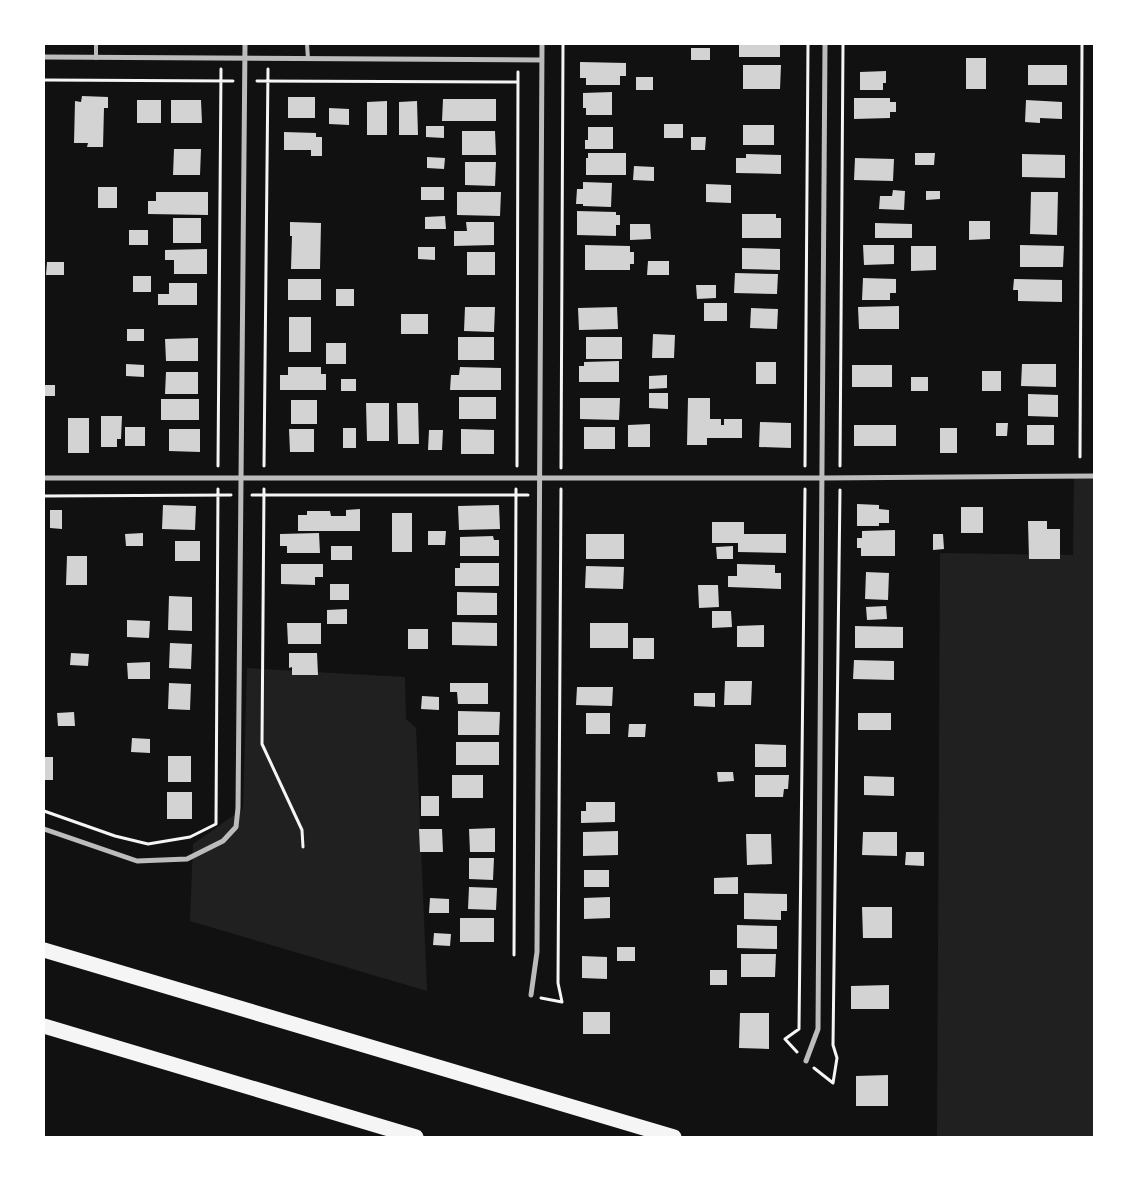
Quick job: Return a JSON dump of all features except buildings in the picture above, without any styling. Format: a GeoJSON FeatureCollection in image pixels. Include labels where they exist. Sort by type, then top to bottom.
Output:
{"type":"FeatureCollection","features":[{"type":"Feature","properties":{"kind":"highway"},"geometry":{"type":"LineString","coordinates":[[44,950],[673,1137]]}},
{"type":"Feature","properties":{"kind":"highway"},"geometry":{"type":"LineString","coordinates":[[44,1026],[416,1137]]}},
{"type":"Feature","properties":{"kind":"street"},"geometry":{"type":"LineString","coordinates":[[44,829],[138,860],[187,859],[223,841],[236,827],[238,808],[245,44]]}},
{"type":"Feature","properties":{"kind":"street"},"geometry":{"type":"LineString","coordinates":[[531,996],[537,952],[542,44]]}},
{"type":"Feature","properties":{"kind":"street"},"geometry":{"type":"LineString","coordinates":[[806,1061],[818,1028],[825,44]]}},
{"type":"Feature","properties":{"kind":"street"},"geometry":{"type":"LineString","coordinates":[[44,57],[542,60]]}},
{"type":"Feature","properties":{"kind":"street"},"geometry":{"type":"LineString","coordinates":[[44,478],[840,478],[1094,476]]}},
{"type":"Feature","properties":{"kind":"lane"},"geometry":{"type":"LineString","coordinates":[[96,44],[96,58]]}},
{"type":"Feature","properties":{"kind":"lane"},"geometry":{"type":"LineString","coordinates":[[307,44],[308,59]]}},
{"type":"Feature","properties":{"kind":"path"},"geometry":{"type":"LineString","coordinates":[[531,996],[562,1002],[558,982],[563,44]]}},
{"type":"Feature","properties":{"kind":"path"},"geometry":{"type":"LineString","coordinates":[[808,44],[799,1029],[786,1039],[806,1061],[834,1083],[837,1058],[832,1045],[840,478],[843,44]]}},
{"type":"Feature","properties":{"kind":"path"},"geometry":{"type":"LineString","coordinates":[[1080,457],[1082,44]]}},
{"type":"Feature","properties":{"kind":"path"},"geometry":{"type":"LineString","coordinates":[[44,811],[114,836],[148,844],[190,837],[216,824],[221,58]]}},
{"type":"Feature","properties":{"kind":"path"},"geometry":{"type":"LineString","coordinates":[[268,59],[262,744],[302,830],[303,847]]}},
{"type":"Feature","properties":{"kind":"path"},"geometry":{"type":"LineString","coordinates":[[514,955],[518,60]]}},
{"type":"Feature","properties":{"kind":"path"},"geometry":{"type":"LineString","coordinates":[[44,80],[518,82]]}},
{"type":"Feature","properties":{"kind":"path"},"geometry":{"type":"LineString","coordinates":[[44,496],[561,495]]}},
{"type":"Feature","properties":{"kind":"shaded area"},"geometry":{"type":"Polygon","coordinates":[[[1074,476],[1094,476],[1094,1137],[937,1137],[940,553],[1073,555],[1074,476]]]}},
{"type":"Feature","properties":{"kind":"shaded area"},"geometry":{"type":"Polygon","coordinates":[[[247,668],[405,677],[406,719],[416,728],[427,991],[190,921],[193,844],[243,809],[247,668]]]}}]}
